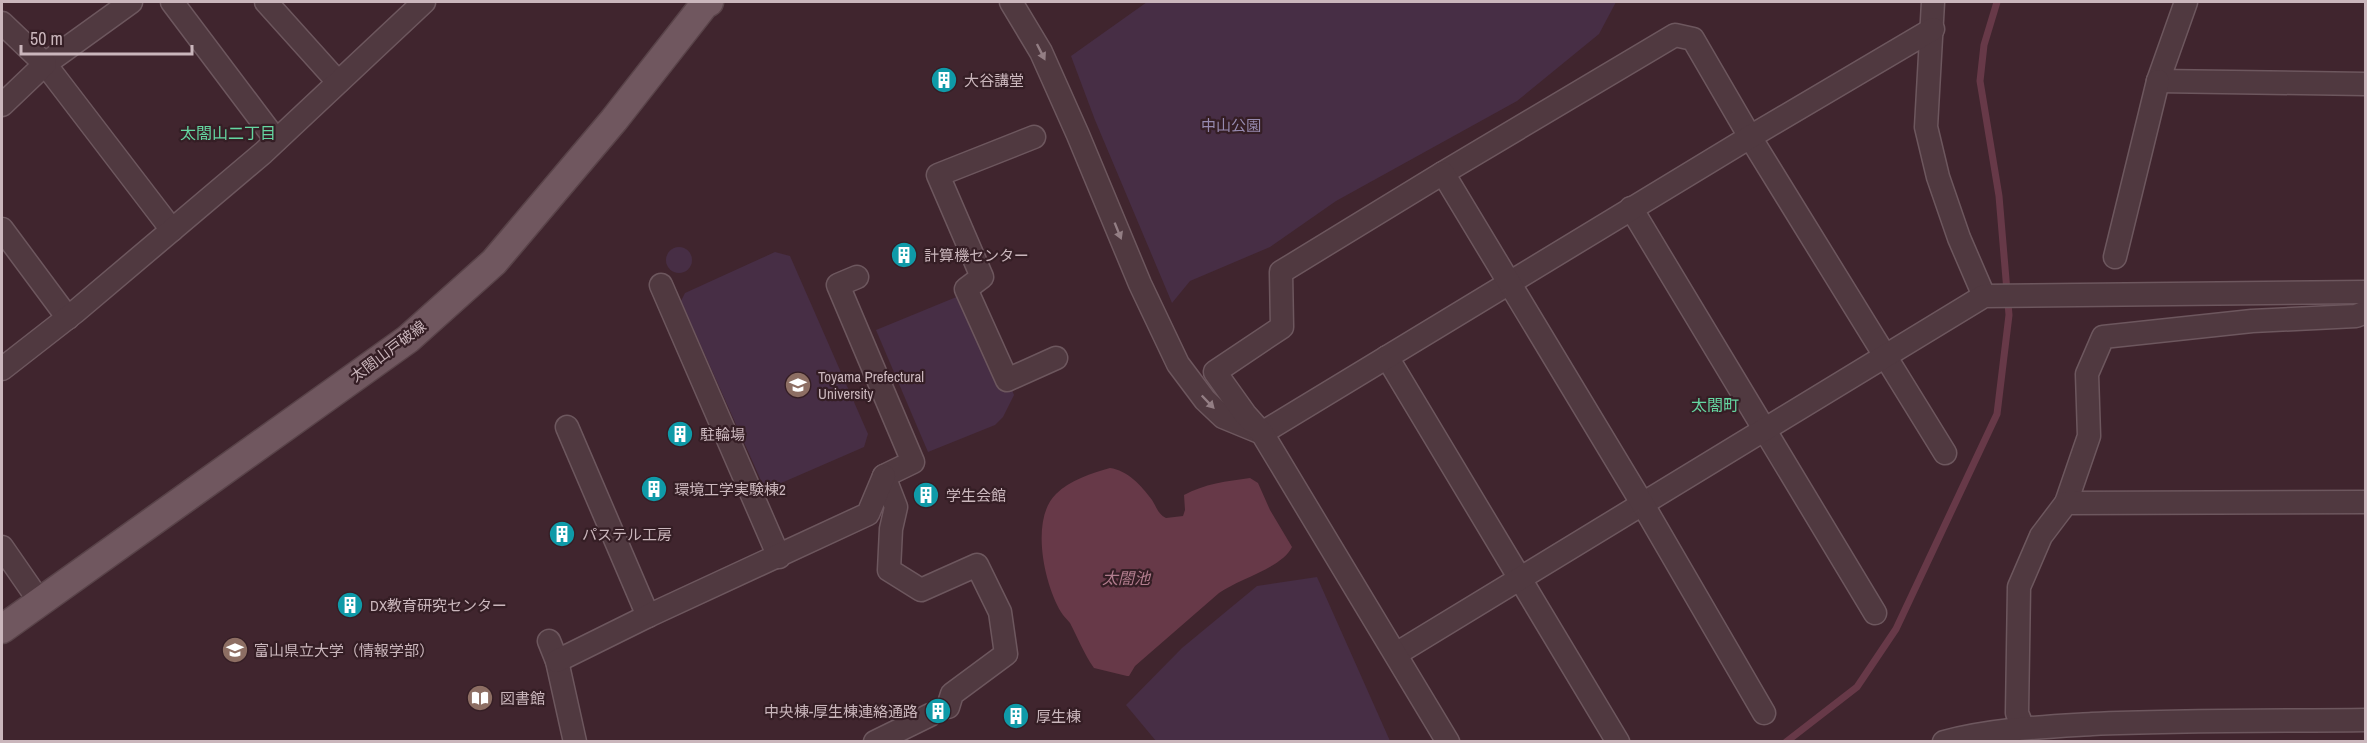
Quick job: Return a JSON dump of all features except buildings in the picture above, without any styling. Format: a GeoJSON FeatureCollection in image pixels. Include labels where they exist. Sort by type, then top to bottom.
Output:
{"type":"FeatureCollection","features":[{"type":"Feature","properties":{"kind":"main road","name":"太閤山戸破線"},"geometry":{"type":"LineString","coordinates":[[2,628],[408,339],[494,262],[614,120],[705,2]]}},
{"type":"Feature","properties":{"kind":"street"},"geometry":{"type":"LineString","coordinates":[[2,105],[45,64],[131,2]]}},
{"type":"Feature","properties":{"kind":"street"},"geometry":{"type":"LineString","coordinates":[[172,2],[276,140]]}},
{"type":"Feature","properties":{"kind":"street"},"geometry":{"type":"LineString","coordinates":[[266,2],[338,82]]}},
{"type":"Feature","properties":{"kind":"street"},"geometry":{"type":"LineString","coordinates":[[2,369],[68,318],[276,140],[424,2]]}},
{"type":"Feature","properties":{"kind":"street"},"geometry":{"type":"LineString","coordinates":[[1011,2],[1041,52],[1140,284],[1178,364],[1205,400],[1223,417],[1262,432]]}},
{"type":"Feature","properties":{"kind":"street"},"geometry":{"type":"LineString","coordinates":[[1933,2],[1926,127],[1938,177],[1959,238],[2000,296]]}},
{"type":"Feature","properties":{"kind":"street"},"geometry":{"type":"LineString","coordinates":[[2115,257],[2158,81],[2186,2]]}},
{"type":"Feature","properties":{"kind":"street"},"geometry":{"type":"LineString","coordinates":[[2,23],[45,64],[172,230]]}},
{"type":"Feature","properties":{"kind":"street"},"geometry":{"type":"LineString","coordinates":[[1262,432],[1631,208],[1933,29]]}},
{"type":"Feature","properties":{"kind":"street"},"geometry":{"type":"LineString","coordinates":[[1448,741],[1262,432],[1245,414],[1215,372],[1282,327],[1281,272],[1675,35],[1693,39],[1750,137],[1945,453]]}},
{"type":"Feature","properties":{"kind":"street"},"geometry":{"type":"LineString","coordinates":[[2158,81],[2366,84]]}},
{"type":"Feature","properties":{"kind":"street"},"geometry":{"type":"LineString","coordinates":[[1034,137],[938,175],[982,278],[966,290],[1007,380],[1056,358]]}},
{"type":"Feature","properties":{"kind":"street"},"geometry":{"type":"LineString","coordinates":[[1443,173],[1642,503],[1764,713]]}},
{"type":"Feature","properties":{"kind":"street"},"geometry":{"type":"LineString","coordinates":[[1631,208],[1875,613]]}},
{"type":"Feature","properties":{"kind":"street"},"geometry":{"type":"LineString","coordinates":[[2,229],[68,318]]}},
{"type":"Feature","properties":{"kind":"street"},"geometry":{"type":"LineString","coordinates":[[574,741],[553,651],[648,616],[868,514],[884,476],[913,462],[838,285],[857,277]]}},
{"type":"Feature","properties":{"kind":"street"},"geometry":{"type":"LineString","coordinates":[[661,285],[779,556]]}},
{"type":"Feature","properties":{"kind":"street"},"geometry":{"type":"LineString","coordinates":[[1396,654],[1884,356],[2000,296],[2366,292]]}},
{"type":"Feature","properties":{"kind":"street"},"geometry":{"type":"LineString","coordinates":[[2023,728],[2017,713],[2019,587],[2041,536],[2066,503],[2089,436],[2088,374],[2103,337],[2252,321],[2356,316],[2366,312]]}},
{"type":"Feature","properties":{"kind":"street"},"geometry":{"type":"LineString","coordinates":[[1387,357],[1618,741]]}},
{"type":"Feature","properties":{"kind":"street"},"geometry":{"type":"LineString","coordinates":[[567,427],[648,616]]}},
{"type":"Feature","properties":{"kind":"street"},"geometry":{"type":"LineString","coordinates":[[875,741],[939,711],[952,694],[1005,654],[1000,612],[977,565],[921,590],[889,570],[891,529],[896,507],[884,476]]}},
{"type":"Feature","properties":{"kind":"street"},"geometry":{"type":"LineString","coordinates":[[2066,503],[2366,502]]}},
{"type":"Feature","properties":{"kind":"street"},"geometry":{"type":"LineString","coordinates":[[2,547],[40,602]]}},
{"type":"Feature","properties":{"kind":"street"},"geometry":{"type":"LineString","coordinates":[[1944,741],[1968,735],[2023,728],[2129,723],[2366,720]]}},
{"type":"Feature","properties":{"kind":"green space","name":"中山公園"},"geometry":{"type":"Polygon","coordinates":[[[1147,2],[1616,2],[1599,34],[1517,101],[1336,201],[1270,247],[1190,281],[1172,303],[1095,120],[1071,56],[1147,2]]]}},
{"type":"Feature","properties":{"kind":"green space"},"geometry":{"type":"Polygon","coordinates":[[[679,247],[688,251],[692,260],[688,269],[679,273],[670,269],[666,260],[670,251],[679,247]]]}},
{"type":"Feature","properties":{"kind":"green space"},"geometry":{"type":"Polygon","coordinates":[[[775,252],[790,256],[868,434],[864,447],[772,487],[763,485],[681,301],[685,293],[775,252]]]}},
{"type":"Feature","properties":{"kind":"green space"},"geometry":{"type":"Polygon","coordinates":[[[971,291],[1014,395],[1003,417],[995,425],[928,452],[876,330],[971,291]]]}},
{"type":"Feature","properties":{"kind":"green space"},"geometry":{"type":"Polygon","coordinates":[[[1317,577],[1390,741],[1156,741],[1126,705],[1182,648],[1257,586],[1317,577]]]}},
{"type":"Feature","properties":{"kind":"water","name":"太閤池"},"geometry":{"type":"Polygon","coordinates":[[[1110,468],[1122,472],[1139,484],[1159,513],[1166,518],[1183,516],[1184,495],[1192,491],[1250,478],[1258,483],[1270,510],[1292,547],[1287,554],[1270,567],[1219,593],[1135,666],[1129,676],[1094,668],[1055,600],[1049,585],[1042,552],[1043,519],[1048,505],[1056,494],[1074,481],[1110,468]]]}},
{"type":"Feature","properties":{"kind":"waterway"},"geometry":{"type":"LineString","coordinates":[[1786,742],[1857,687],[1896,629],[1997,414],[2009,315],[1999,196],[1980,81],[1984,45],[1997,2]]}},
{"type":"Feature","properties":{"kind":"place","name":"大谷講堂"},"geometry":{"type":"Point","coordinates":[944,80]}},
{"type":"Feature","properties":{"kind":"place","name":"計算機センター"},"geometry":{"type":"Point","coordinates":[904,255]}},
{"type":"Feature","properties":{"kind":"place","name":"Toyama Prefectural University"},"geometry":{"type":"Point","coordinates":[798,385]}},
{"type":"Feature","properties":{"kind":"place","name":"駐輪場"},"geometry":{"type":"Point","coordinates":[680,434]}},
{"type":"Feature","properties":{"kind":"place","name":"環境工学実験棟2"},"geometry":{"type":"Point","coordinates":[654,489]}},
{"type":"Feature","properties":{"kind":"place","name":"学生会館"},"geometry":{"type":"Point","coordinates":[926,495]}},
{"type":"Feature","properties":{"kind":"place","name":"パステル工房"},"geometry":{"type":"Point","coordinates":[562,534]}},
{"type":"Feature","properties":{"kind":"place","name":"DX教育研究センター"},"geometry":{"type":"Point","coordinates":[350,605]}},
{"type":"Feature","properties":{"kind":"place","name":"富山県立大学（情報学部）"},"geometry":{"type":"Point","coordinates":[235,650]}},
{"type":"Feature","properties":{"kind":"place","name":"図書館"},"geometry":{"type":"Point","coordinates":[480,698]}},
{"type":"Feature","properties":{"kind":"place","name":"中央棟-厚生棟連絡通路"},"geometry":{"type":"Point","coordinates":[938,711]}},
{"type":"Feature","properties":{"kind":"place","name":"厚生棟"},"geometry":{"type":"Point","coordinates":[1016,716]}},
{"type":"Feature","properties":{"kind":"district","name":"太閤山二丁目"},"geometry":{"type":"Point","coordinates":[228,133]}},
{"type":"Feature","properties":{"kind":"district","name":"太閤町"},"geometry":{"type":"Point","coordinates":[1715,405]}}]}
